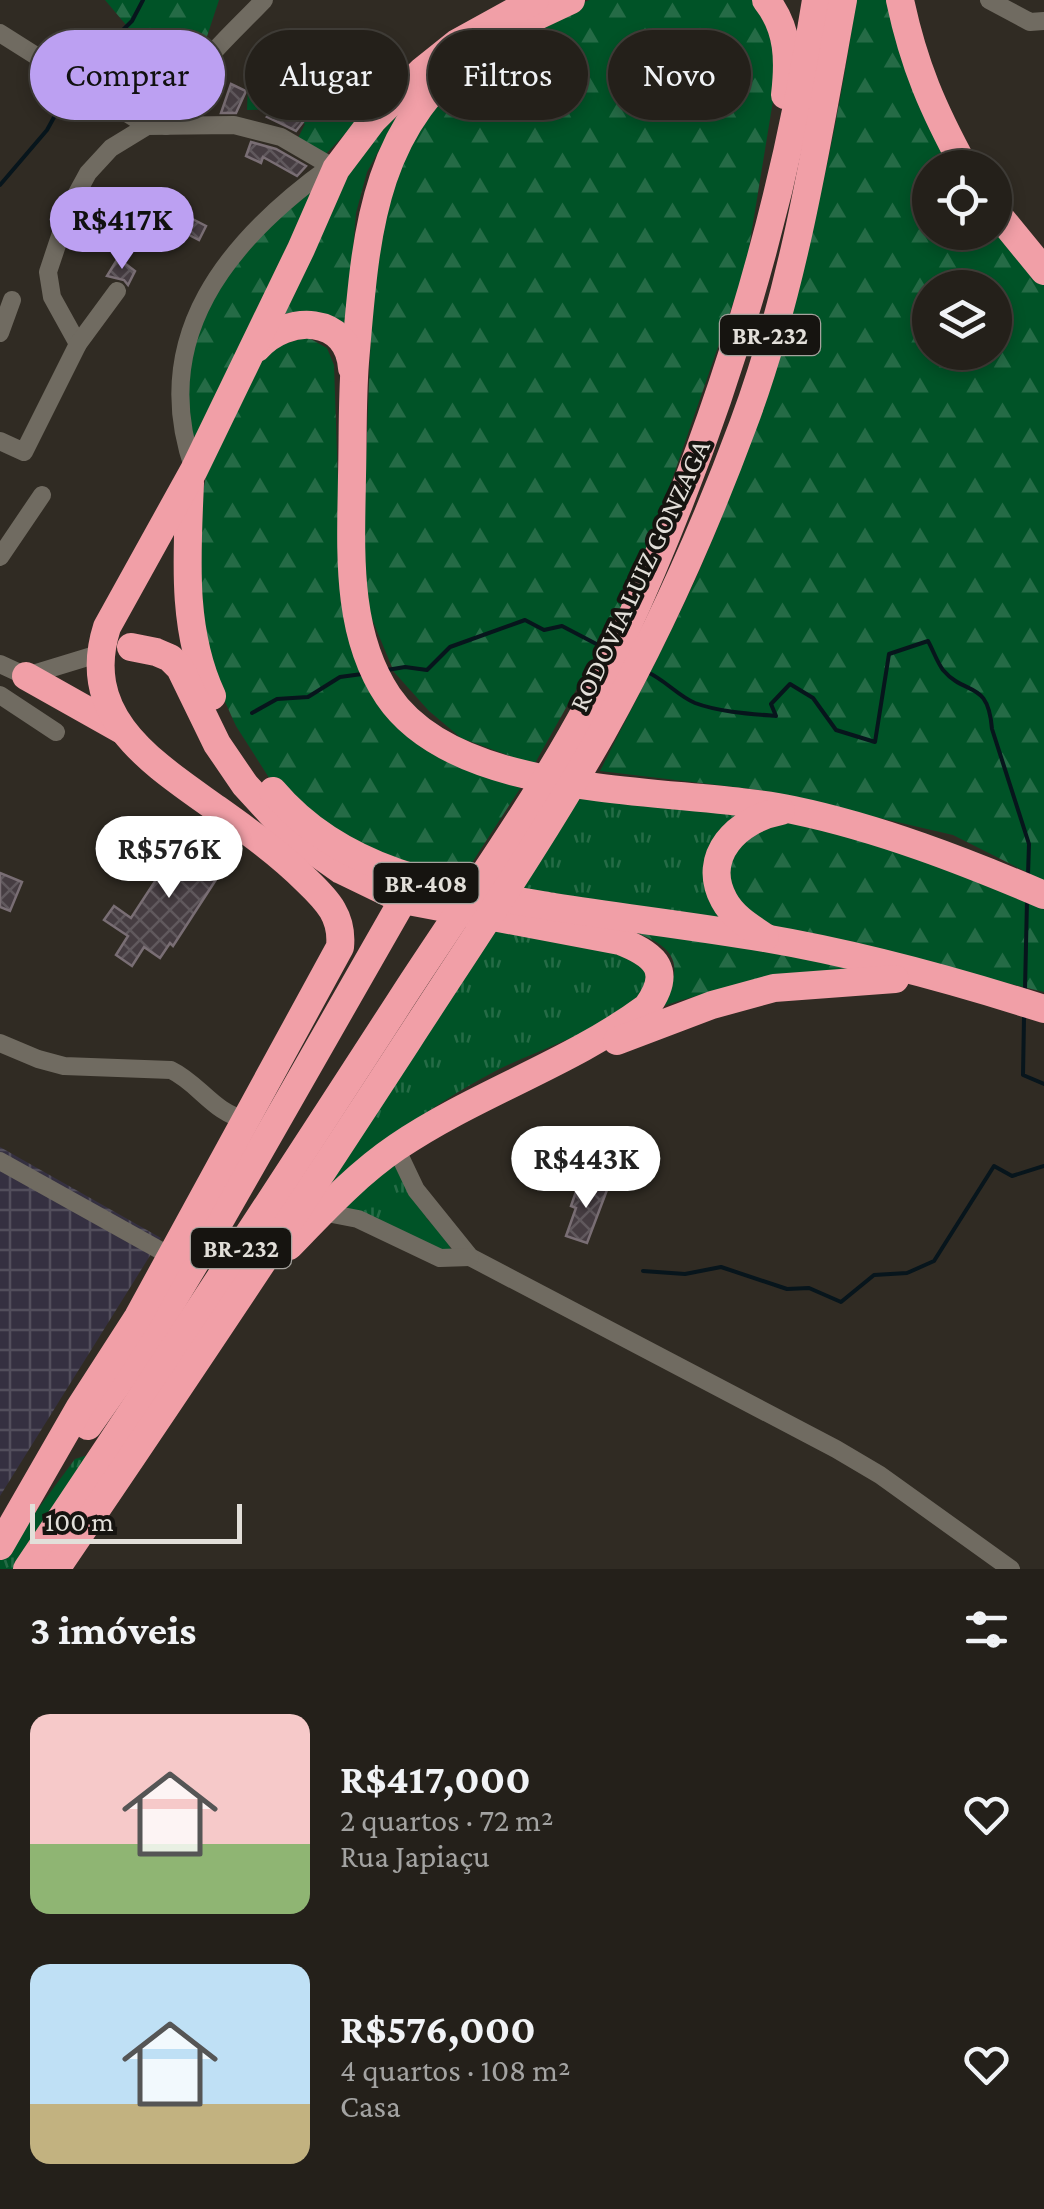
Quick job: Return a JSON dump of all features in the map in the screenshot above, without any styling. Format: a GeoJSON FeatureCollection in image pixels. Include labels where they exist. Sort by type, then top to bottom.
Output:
{"type":"FeatureCollection","features":[{"type":"Feature","properties":{"kind":"highway","name":"BR-408"},"geometry":{"type":"LineString","coordinates":[[535,0],[457,43],[422,71],[333,168],[192,473],[187,590],[198,658],[208,690],[230,734],[282,802],[326,837],[376,865],[449,890],[768,939],[934,977],[1044,1009]]}},
{"type":"Feature","properties":{"kind":"highway"},"geometry":{"type":"LineString","coordinates":[[571,0],[496,37],[466,58],[405,126],[385,168],[370,229],[353,385],[350,549],[360,630],[374,670],[390,698],[408,718],[438,742],[474,759],[520,773],[603,788],[792,810],[950,858],[1044,895]]}},
{"type":"Feature","properties":{"kind":"highway"},"geometry":{"type":"LineString","coordinates":[[762,255],[788,68],[781,25],[766,0]]}},
{"type":"Feature","properties":{"kind":"highway","name":"RODOVIA LUIZ GONZAGA"},"geometry":{"type":"LineString","coordinates":[[56,1569],[245,1292],[575,778],[632,648],[711,420],[762,255],[806,66],[816,0]]}},
{"type":"Feature","properties":{"kind":"highway","name":"RODOVIA LUIZ GONZAGA"},"geometry":{"type":"LineString","coordinates":[[27,1569],[164,1366],[632,648],[694,544],[745,421],[798,230],[843,0]]}},
{"type":"Feature","properties":{"kind":"highway"},"geometry":{"type":"LineString","coordinates":[[900,0],[912,55],[956,150]]}},
{"type":"Feature","properties":{"kind":"highway"},"geometry":{"type":"LineString","coordinates":[[1012,232],[1044,271]]}},
{"type":"Feature","properties":{"kind":"highway"},"geometry":{"type":"LineString","coordinates":[[244,365],[270,334],[301,323],[318,326],[344,345],[351,359],[353,385]]}},
{"type":"Feature","properties":{"kind":"highway"},"geometry":{"type":"LineString","coordinates":[[7,1537],[80,1406],[172,1257],[340,947],[342,929],[322,895],[258,839],[147,759],[122,730],[99,672],[98,654],[107,627],[192,473]]}},
{"type":"Feature","properties":{"kind":"highway"},"geometry":{"type":"LineString","coordinates":[[98,654],[131,647],[175,646],[198,658]]}},
{"type":"Feature","properties":{"kind":"highway"},"geometry":{"type":"LineString","coordinates":[[131,647],[156,652],[180,668],[217,744],[245,785],[288,833],[341,870],[403,900],[620,941],[652,958],[660,969],[657,994],[648,1007],[554,1064],[436,1123],[396,1148],[322,1212],[245,1292]]}},
{"type":"Feature","properties":{"kind":"highway"},"geometry":{"type":"LineString","coordinates":[[26,676],[122,730]]}},
{"type":"Feature","properties":{"kind":"highway"},"geometry":{"type":"LineString","coordinates":[[768,939],[745,924],[724,900],[718,885],[718,856],[727,840],[756,817],[792,810]]}},
{"type":"Feature","properties":{"kind":"highway"},"geometry":{"type":"LineString","coordinates":[[7,1537],[150,1338],[403,900]]}},
{"type":"Feature","properties":{"kind":"highway"},"geometry":{"type":"LineString","coordinates":[[554,1064],[712,1005],[774,988],[843,980],[934,977]]}},
{"type":"Feature","properties":{"kind":"street"},"geometry":{"type":"LineString","coordinates":[[166,126],[185,87],[200,67],[264,0]]}},
{"type":"Feature","properties":{"kind":"street"},"geometry":{"type":"LineString","coordinates":[[989,0],[1030,22],[1044,21]]}},
{"type":"Feature","properties":{"kind":"street"},"geometry":{"type":"LineString","coordinates":[[0,34],[147,126]]}},
{"type":"Feature","properties":{"kind":"street"},"geometry":{"type":"LineString","coordinates":[[78,344],[48,286],[48,272],[70,206],[88,174],[111,148],[147,126],[234,125],[280,137],[333,168],[303,186],[256,230],[231,257],[198,308],[186,345],[179,400],[192,473]]}},
{"type":"Feature","properties":{"kind":"street"},"geometry":{"type":"LineString","coordinates":[[9,445],[24,452],[78,344],[117,292]]}},
{"type":"Feature","properties":{"kind":"street"},"geometry":{"type":"LineString","coordinates":[[0,333],[12,300]]}},
{"type":"Feature","properties":{"kind":"street"},"geometry":{"type":"LineString","coordinates":[[0,558],[42,496]]}},
{"type":"Feature","properties":{"kind":"street"},"geometry":{"type":"LineString","coordinates":[[0,664],[26,676],[98,654]]}},
{"type":"Feature","properties":{"kind":"street"},"geometry":{"type":"LineString","coordinates":[[0,695],[56,732]]}},
{"type":"Feature","properties":{"kind":"street"},"geometry":{"type":"LineString","coordinates":[[0,1043],[64,1066],[171,1070],[218,1109],[246,1120]]}},
{"type":"Feature","properties":{"kind":"street"},"geometry":{"type":"LineString","coordinates":[[396,1148],[434,1218],[470,1257],[851,1458],[1011,1569]]}},
{"type":"Feature","properties":{"kind":"street"},"geometry":{"type":"LineString","coordinates":[[0,1161],[172,1257]]}},
{"type":"Feature","properties":{"kind":"street"},"geometry":{"type":"LineString","coordinates":[[322,1212],[358,1219],[440,1258],[470,1257]]}},
{"type":"Feature","properties":{"kind":"shaded area"},"geometry":{"type":"Polygon","coordinates":[[[0,1147],[161,1238],[0,1496],[0,1147]]]}},
{"type":"Feature","properties":{"kind":"green space"},"geometry":{"type":"Polygon","coordinates":[[[105,0],[219,0],[209,30],[130,30],[105,0]]]}},
{"type":"Feature","properties":{"kind":"green space"},"geometry":{"type":"Polygon","coordinates":[[[589,0],[755,0],[764,12],[778,70],[746,266],[637,581],[534,765],[461,738],[429,711],[394,672],[367,607],[363,538],[375,228],[400,154],[428,112],[428,120],[588,120],[588,30],[524,30],[589,0]]]}},
{"type":"Feature","properties":{"kind":"green space"},"geometry":{"type":"Polygon","coordinates":[[[856,0],[894,0],[946,150],[912,150],[912,250],[1012,247],[1032,265],[1044,285],[1044,881],[953,835],[759,790],[600,771],[661,652],[724,512],[774,369],[831,147],[856,0]]]}},
{"type":"Feature","properties":{"kind":"green space"},"geometry":{"type":"Polygon","coordinates":[[[300,120],[358,120],[324,156],[298,138],[305,124],[300,120]]]}},
{"type":"Feature","properties":{"kind":"green space"},"geometry":{"type":"Polygon","coordinates":[[[387,120],[396,120],[367,172],[356,213],[347,328],[315,313],[279,315],[349,166],[387,120]]]}},
{"type":"Feature","properties":{"kind":"green space"},"geometry":{"type":"Polygon","coordinates":[[[323,177],[191,454],[184,383],[194,329],[218,275],[323,177]]]}},
{"type":"Feature","properties":{"kind":"green space"},"geometry":{"type":"Polygon","coordinates":[[[307,337],[327,348],[334,365],[340,541],[371,681],[523,784],[457,886],[379,861],[273,784],[236,726],[206,660],[196,529],[209,460],[250,372],[271,348],[307,337]]]}},
{"type":"Feature","properties":{"kind":"green space"},"geometry":{"type":"Polygon","coordinates":[[[584,789],[755,810],[735,925],[520,893],[584,789]]]}},
{"type":"Feature","properties":{"kind":"green space"},"geometry":{"type":"Polygon","coordinates":[[[778,819],[875,841],[1044,905],[1044,992],[753,922],[731,898],[729,859],[747,829],[778,819]]]}},
{"type":"Feature","properties":{"kind":"green space"},"geometry":{"type":"Polygon","coordinates":[[[484,925],[641,957],[651,983],[635,1000],[597,1025],[490,1074],[445,1100],[318,1194],[484,925]]]}},
{"type":"Feature","properties":{"kind":"green space"},"geometry":{"type":"Polygon","coordinates":[[[623,929],[852,963],[861,974],[730,989],[653,1010],[672,981],[672,958],[655,941],[623,929]]]}},
{"type":"Feature","properties":{"kind":"green space"},"geometry":{"type":"Polygon","coordinates":[[[393,1161],[452,1252],[423,1244],[340,1205],[393,1161]]]}},
{"type":"Feature","properties":{"kind":"green space"},"geometry":{"type":"Polygon","coordinates":[[[91,1454],[14,1569],[0,1569],[0,1560],[75,1459],[91,1454]]]}},
{"type":"Feature","properties":{"kind":"building"},"geometry":{"type":"Polygon","coordinates":[[[231,84],[245,91],[236,113],[225,113],[231,84]]]}},
{"type":"Feature","properties":{"kind":"building"},"geometry":{"type":"Polygon","coordinates":[[[273,120],[301,120],[303,122],[296,131],[273,120]]]}},
{"type":"Feature","properties":{"kind":"building"},"geometry":{"type":"Polygon","coordinates":[[[251,142],[276,149],[306,166],[297,176],[263,157],[261,163],[246,156],[251,142]]]}},
{"type":"Feature","properties":{"kind":"building"},"geometry":{"type":"Polygon","coordinates":[[[175,210],[206,226],[199,240],[168,224],[175,210]]]}},
{"type":"Feature","properties":{"kind":"building"},"geometry":{"type":"Polygon","coordinates":[[[118,258],[135,271],[128,285],[124,280],[107,276],[118,258]]]}},
{"type":"Feature","properties":{"kind":"building"},"geometry":{"type":"Polygon","coordinates":[[[186,834],[228,861],[173,946],[170,943],[160,958],[144,947],[132,966],[116,955],[128,936],[104,920],[114,906],[131,918],[186,834]]]}},
{"type":"Feature","properties":{"kind":"building"},"geometry":{"type":"Polygon","coordinates":[[[0,873],[22,882],[10,911],[0,907],[0,873]]]}},
{"type":"Feature","properties":{"kind":"building"},"geometry":{"type":"Polygon","coordinates":[[[580,1180],[607,1190],[587,1243],[566,1236],[580,1180]]]}},
{"type":"Feature","properties":{"kind":"waterway"},"geometry":{"type":"LineString","coordinates":[[123,30],[143,0]]}},
{"type":"Feature","properties":{"kind":"waterway"},"geometry":{"type":"LineString","coordinates":[[0,185],[52,120]]}},
{"type":"Feature","properties":{"kind":"waterway"},"geometry":{"type":"LineString","coordinates":[[387,670],[427,670],[450,647],[525,620],[544,630],[562,626],[604,648]]}},
{"type":"Feature","properties":{"kind":"waterway"},"geometry":{"type":"LineString","coordinates":[[647,672],[695,703],[725,711],[776,716],[771,704],[790,684],[813,698],[836,730],[875,742],[889,654],[928,641],[943,670],[986,702],[1029,844],[1028,875]]}},
{"type":"Feature","properties":{"kind":"waterway"},"geometry":{"type":"LineString","coordinates":[[252,713],[277,699],[308,697],[340,677],[362,674]]}},
{"type":"Feature","properties":{"kind":"waterway"},"geometry":{"type":"LineString","coordinates":[[1025,989],[1027,901]]}},
{"type":"Feature","properties":{"kind":"waterway"},"geometry":{"type":"LineString","coordinates":[[1024,1018],[1023,1075],[1044,1084]]}},
{"type":"Feature","properties":{"kind":"waterway"},"geometry":{"type":"LineString","coordinates":[[643,1271],[685,1274],[721,1267],[787,1289],[809,1288],[841,1302],[874,1275],[907,1273],[934,1261],[994,1166],[1012,1176],[1044,1166]]}}]}
